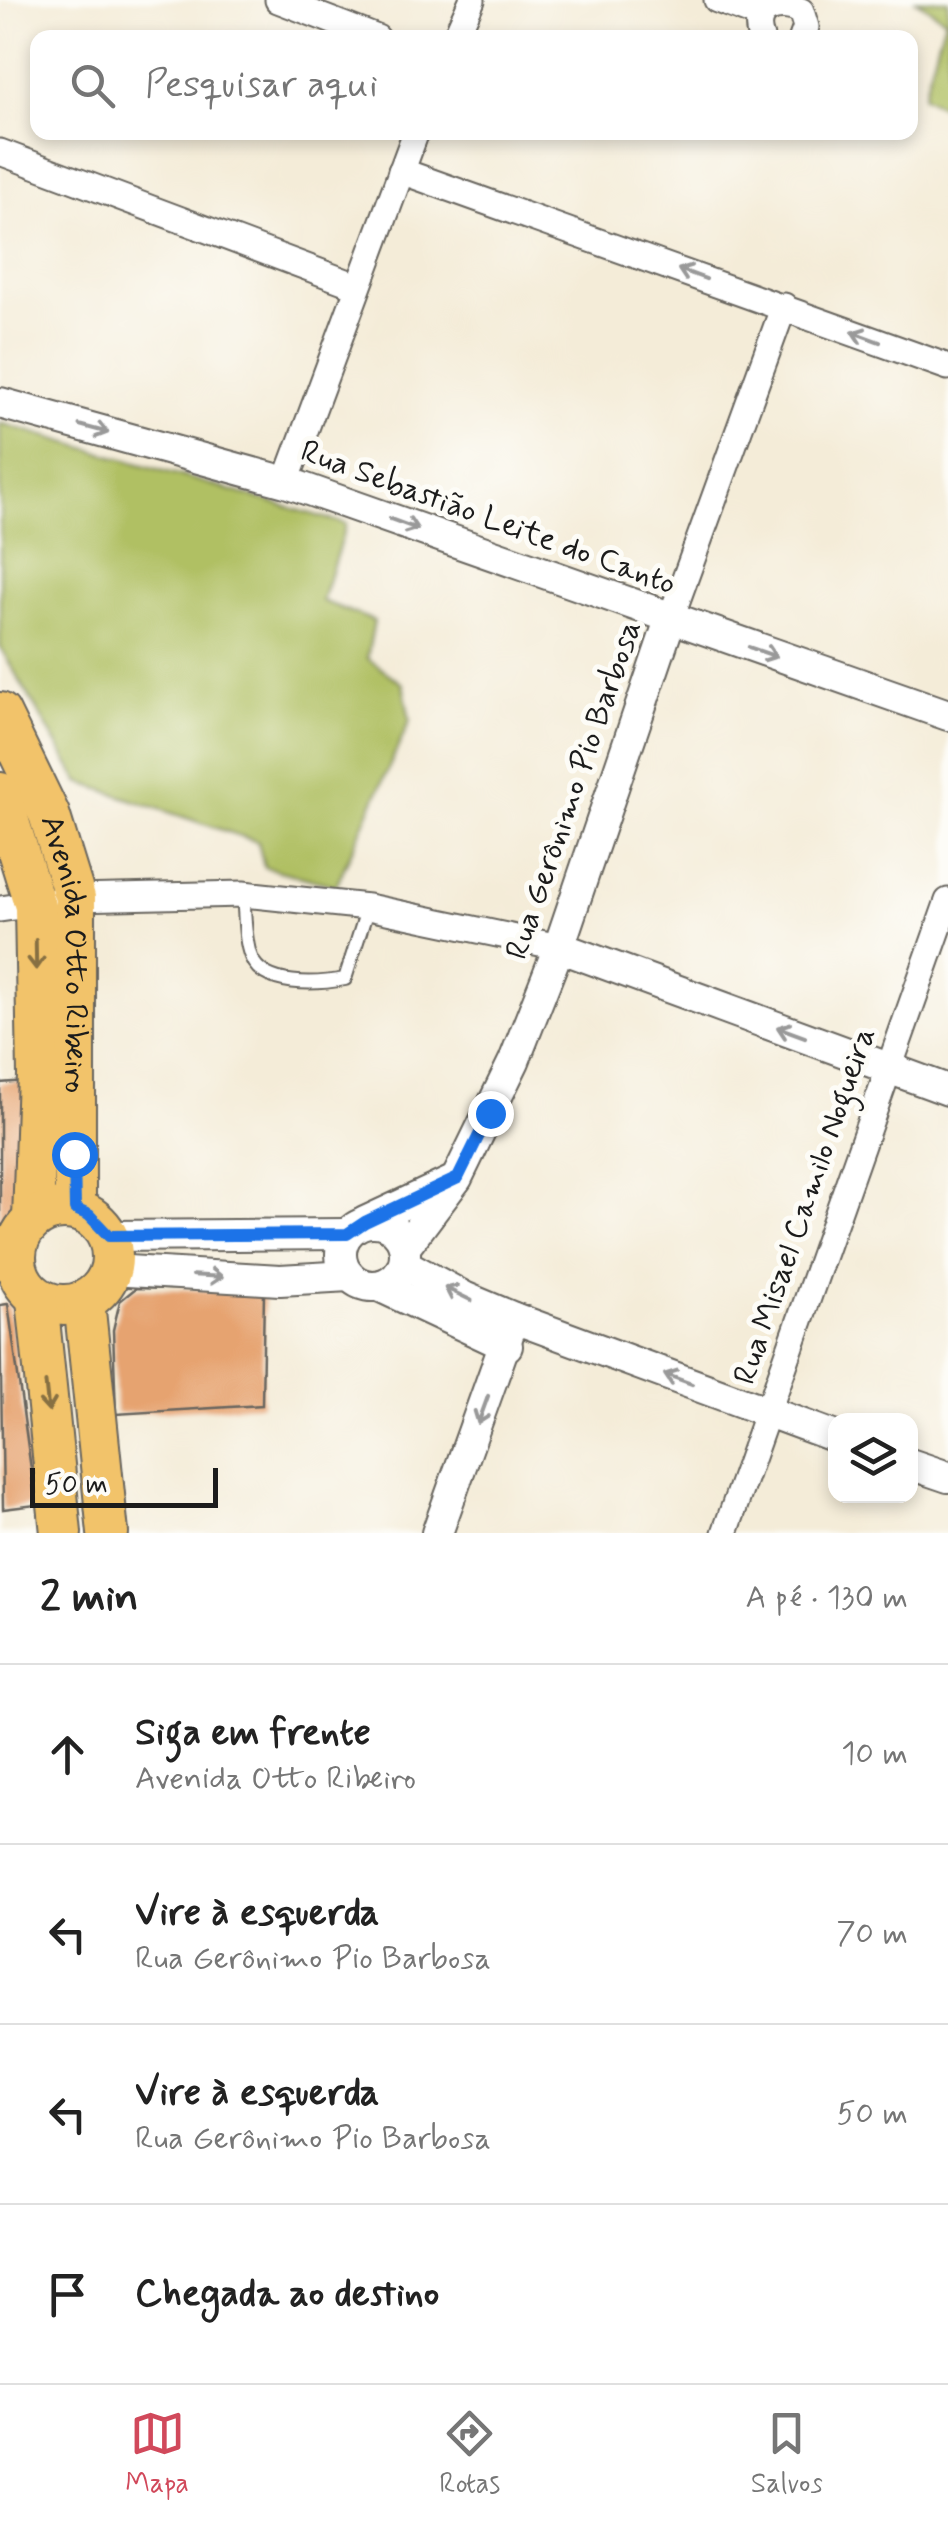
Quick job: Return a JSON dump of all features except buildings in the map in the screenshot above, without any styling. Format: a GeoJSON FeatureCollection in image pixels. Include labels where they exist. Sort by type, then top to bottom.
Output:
{"type":"FeatureCollection","features":[{"type":"Feature","properties":{"kind":"main road","name":"Avenida Otto Ribeiro"},"geometry":{"type":"LineString","coordinates":[[0,713],[49,814],[74,898],[75,1209]]}},
{"type":"Feature","properties":{"kind":"main road","name":"Avenida Otto Ribeiro"},"geometry":{"type":"LineString","coordinates":[[0,792],[38,1075],[33,1220]]}},
{"type":"Feature","properties":{"kind":"main road"},"geometry":{"type":"LineString","coordinates":[[18,1278],[64,1305],[84,1300],[98,1291],[110,1253],[89,1215],[60,1208],[33,1220],[22,1233],[16,1250],[18,1278],[60,1533]]}},
{"type":"Feature","properties":{"kind":"main road"},"geometry":{"type":"LineString","coordinates":[[84,1300],[108,1533]]}},
{"type":"Feature","properties":{"kind":"street"},"geometry":{"type":"LineString","coordinates":[[278,0],[356,30]]}},
{"type":"Feature","properties":{"kind":"street"},"geometry":{"type":"LineString","coordinates":[[459,30],[472,0]]}},
{"type":"Feature","properties":{"kind":"street"},"geometry":{"type":"LineString","coordinates":[[717,0],[760,27],[774,2],[795,5],[805,18],[803,30]]}},
{"type":"Feature","properties":{"kind":"street"},"geometry":{"type":"LineString","coordinates":[[286,482],[413,140]]}},
{"type":"Feature","properties":{"kind":"street"},"geometry":{"type":"LineString","coordinates":[[0,152],[357,286]]}},
{"type":"Feature","properties":{"kind":"street"},"geometry":{"type":"LineString","coordinates":[[401,171],[948,367]]}},
{"type":"Feature","properties":{"kind":"street","name":"Rua Gerônimo Pio Barbosa"},"geometry":{"type":"LineString","coordinates":[[405,1256],[458,1178],[514,1061],[559,947],[670,620],[784,306]]}},
{"type":"Feature","properties":{"kind":"street","name":"Rua Sebastião Leite do Canto"},"geometry":{"type":"LineString","coordinates":[[0,403],[286,482],[948,716]]}},
{"type":"Feature","properties":{"kind":"street"},"geometry":{"type":"LineString","coordinates":[[18,908],[74,898],[244,894],[368,908],[559,947],[948,1090]]}},
{"type":"Feature","properties":{"kind":"street","name":"Rua Misael Camilo Nogueira"},"geometry":{"type":"LineString","coordinates":[[725,1533],[948,901]]}},
{"type":"Feature","properties":{"kind":"street"},"geometry":{"type":"LineString","coordinates":[[458,1178],[356,1228],[341,1248],[341,1263],[349,1276],[357,1283],[379,1286],[828,1433]]}},
{"type":"Feature","properties":{"kind":"street"},"geometry":{"type":"LineString","coordinates":[[110,1253],[356,1228],[382,1222],[398,1232],[405,1256],[511,1332]]}},
{"type":"Feature","properties":{"kind":"street"},"geometry":{"type":"LineString","coordinates":[[110,1253],[280,1280],[349,1276]]}},
{"type":"Feature","properties":{"kind":"street"},"geometry":{"type":"LineString","coordinates":[[379,1286],[395,1278],[405,1256]]}},
{"type":"Feature","properties":{"kind":"street"},"geometry":{"type":"LineString","coordinates":[[437,1533],[511,1332]]}},
{"type":"Feature","properties":{"kind":"street"},"geometry":{"type":"LineString","coordinates":[[918,1467],[948,1477]]}},
{"type":"Feature","properties":{"kind":"lane"},"geometry":{"type":"LineString","coordinates":[[244,894],[250,956],[261,971],[276,978],[324,983],[345,979],[368,908]]}},
{"type":"Feature","properties":{"kind":"green space"},"geometry":{"type":"Polygon","coordinates":[[[916,0],[948,0],[948,110],[923,96],[945,19],[916,0]]]}},
{"type":"Feature","properties":{"kind":"green space"},"geometry":{"type":"Polygon","coordinates":[[[0,423],[346,524],[322,601],[374,621],[367,658],[403,684],[410,720],[336,886],[264,867],[258,842],[79,782],[0,647],[0,423]]]}},
{"type":"Feature","properties":{"kind":"route"},"geometry":{"type":"LineString","coordinates":[[74,1154],[75,1209],[101,1224],[109,1236],[347,1234],[458,1178],[490,1113]]}}]}
